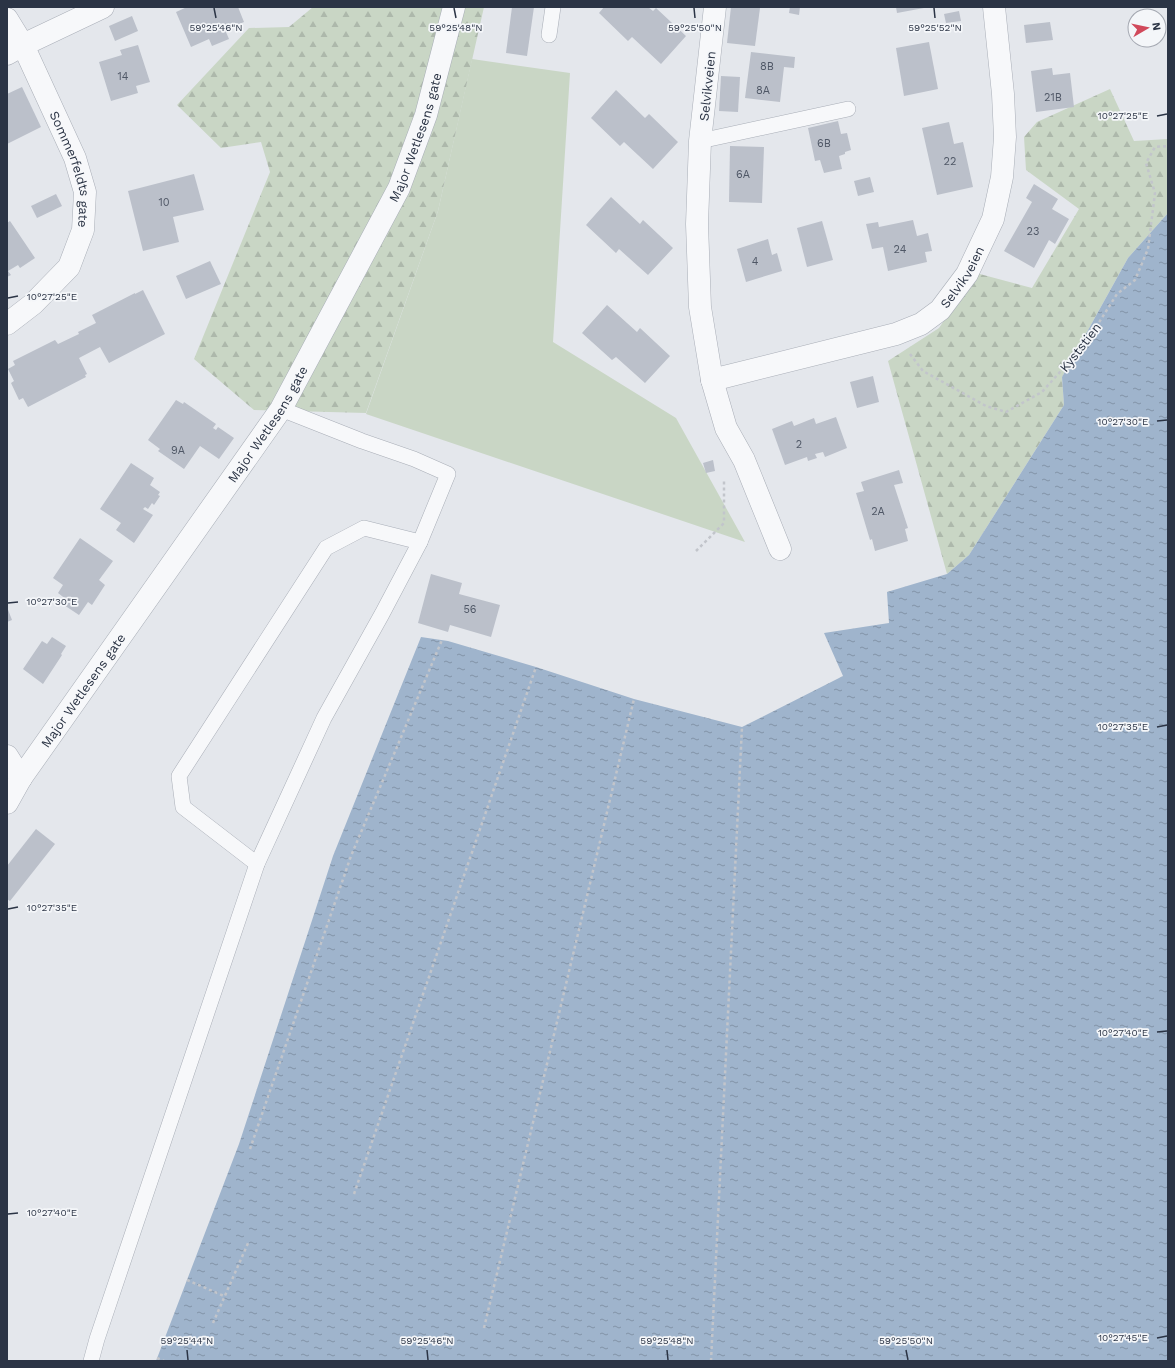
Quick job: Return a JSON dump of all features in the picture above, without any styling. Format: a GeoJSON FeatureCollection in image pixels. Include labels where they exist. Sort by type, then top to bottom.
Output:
{"type":"FeatureCollection","features":[{"type":"Feature","properties":{"kind":"street"},"geometry":{"type":"LineString","coordinates":[[15,50],[103,7]]}},
{"type":"Feature","properties":{"kind":"street","name":"Major Wetlesens gate"},"geometry":{"type":"LineString","coordinates":[[7,803],[21,778],[280,409],[399,188],[426,115],[454,7]]}},
{"type":"Feature","properties":{"kind":"street","name":"Selvikveien"},"geometry":{"type":"LineString","coordinates":[[715,7],[700,141],[697,224],[700,307],[712,380],[726,428],[744,460],[780,549]]}},
{"type":"Feature","properties":{"kind":"street","name":"Selvikveien"},"geometry":{"type":"LineString","coordinates":[[712,380],[896,334],[921,324],[940,310],[967,274],[993,219],[1002,177],[1006,137],[994,7]]}},
{"type":"Feature","properties":{"kind":"street","name":"Sommerfeldts gate"},"geometry":{"type":"LineString","coordinates":[[7,19],[15,50],[74,158],[85,192],[83,230],[69,267],[33,304],[7,324]]}},
{"type":"Feature","properties":{"kind":"street"},"geometry":{"type":"LineString","coordinates":[[7,756],[21,778]]}},
{"type":"Feature","properties":{"kind":"lane"},"geometry":{"type":"LineString","coordinates":[[549,35],[553,7]]}},
{"type":"Feature","properties":{"kind":"lane","name":"Selvikveien"},"geometry":{"type":"LineString","coordinates":[[700,141],[848,109]]}},
{"type":"Feature","properties":{"kind":"lane"},"geometry":{"type":"LineString","coordinates":[[91,1361],[97,1339],[257,864],[324,718],[420,542],[448,474],[414,459],[362,441],[280,409]]}},
{"type":"Feature","properties":{"kind":"lane"},"geometry":{"type":"LineString","coordinates":[[257,864],[183,807],[179,776],[326,548],[364,528],[420,542]]}},
{"type":"Feature","properties":{"kind":"path","name":"Kyststien"},"geometry":{"type":"LineString","coordinates":[[896,334],[923,371],[986,406],[1006,412],[1042,392],[1086,344],[1117,294],[1135,280],[1148,249],[1155,193],[1146,163],[1155,147],[1168,146]]}},
{"type":"Feature","properties":{"kind":"path"},"geometry":{"type":"LineString","coordinates":[[696,551],[724,523],[724,473]]}},
{"type":"Feature","properties":{"kind":"path"},"geometry":{"type":"LineString","coordinates":[[250,1149],[351,856],[442,640]]}},
{"type":"Feature","properties":{"kind":"path"},"geometry":{"type":"LineString","coordinates":[[354,1194],[536,667]]}},
{"type":"Feature","properties":{"kind":"path"},"geometry":{"type":"LineString","coordinates":[[484,1328],[634,699]]}},
{"type":"Feature","properties":{"kind":"path"},"geometry":{"type":"LineString","coordinates":[[711,1361],[742,727]]}},
{"type":"Feature","properties":{"kind":"path"},"geometry":{"type":"LineString","coordinates":[[213,1323],[248,1240]]}},
{"type":"Feature","properties":{"kind":"path"},"geometry":{"type":"LineString","coordinates":[[187,1280],[224,1296]]}},
{"type":"Feature","properties":{"kind":"path"},"geometry":{"type":"LineString","coordinates":[[157,1358],[164,1361]]}},
{"type":"Feature","properties":{"kind":"green space"},"geometry":{"type":"Polygon","coordinates":[[[313,7],[484,7],[438,211],[366,413],[254,410],[194,359],[270,172],[261,142],[221,148],[177,105],[249,28],[289,27],[313,7]]]}},
{"type":"Feature","properties":{"kind":"green space"},"geometry":{"type":"Polygon","coordinates":[[[472,59],[570,73],[553,342],[676,418],[745,542],[366,414],[438,211],[472,59]]]}},
{"type":"Feature","properties":{"kind":"green space"},"geometry":{"type":"Polygon","coordinates":[[[1110,89],[1134,141],[1168,139],[1168,213],[1128,258],[1062,377],[1064,405],[969,555],[947,574],[888,361],[939,328],[976,273],[1032,288],[1079,209],[1026,170],[1024,137],[1037,122],[1110,89]]]}},
{"type":"Feature","properties":{"kind":"water"},"geometry":{"type":"Polygon","coordinates":[[[1168,213],[1168,1361],[156,1361],[239,1144],[333,856],[421,637],[448,641],[536,667],[634,699],[742,727],[843,676],[824,633],[889,623],[887,592],[947,574],[969,555],[1064,405],[1062,377],[1128,258],[1168,213]]]}},
{"type":"Feature","properties":{"kind":"building"},"geometry":{"type":"Polygon","coordinates":[[[187,7],[238,7],[244,22],[237,25],[238,27],[226,32],[229,39],[212,46],[209,39],[191,47],[176,12],[187,7]]]}},
{"type":"Feature","properties":{"kind":"building"},"geometry":{"type":"Polygon","coordinates":[[[512,7],[534,7],[527,56],[506,53],[512,7]]]}},
{"type":"Feature","properties":{"kind":"building"},"geometry":{"type":"Polygon","coordinates":[[[604,7],[648,7],[653,11],[656,8],[686,36],[661,64],[632,37],[628,41],[599,13],[604,7]]]}},
{"type":"Feature","properties":{"kind":"building"},"geometry":{"type":"Polygon","coordinates":[[[731,7],[760,8],[755,46],[727,43],[731,7]]]}},
{"type":"Feature","properties":{"kind":"building"},"geometry":{"type":"Polygon","coordinates":[[[790,7],[800,7],[799,15],[789,13],[790,7]]]}},
{"type":"Feature","properties":{"kind":"building"},"geometry":{"type":"Polygon","coordinates":[[[896,7],[924,7],[924,8],[897,13],[896,7]]]}},
{"type":"Feature","properties":{"kind":"building"},"geometry":{"type":"Polygon","coordinates":[[[959,11],[961,21],[946,23],[944,14],[959,11]]]}},
{"type":"Feature","properties":{"kind":"building"},"geometry":{"type":"Polygon","coordinates":[[[132,16],[138,31],[115,41],[109,26],[132,16]]]}},
{"type":"Feature","properties":{"kind":"building"},"geometry":{"type":"Polygon","coordinates":[[[1050,22],[1053,40],[1026,43],[1024,25],[1050,22]]]}},
{"type":"Feature","properties":{"kind":"building"},"geometry":{"type":"Polygon","coordinates":[[[929,42],[938,89],[904,96],[896,48],[929,42]]]}},
{"type":"Feature","properties":{"kind":"building"},"geometry":{"type":"Polygon","coordinates":[[[138,45],[150,82],[136,86],[138,93],[111,101],[99,62],[122,55],[120,50],[138,45]]]}},
{"type":"Feature","properties":{"kind":"building"},"geometry":{"type":"Polygon","coordinates":[[[751,52],[795,57],[794,68],[784,67],[780,102],[745,98],[751,52]]]}},
{"type":"Feature","properties":{"kind":"building"},"geometry":{"type":"Polygon","coordinates":[[[1052,68],[1053,75],[1070,73],[1074,107],[1036,112],[1031,71],[1052,68]]]}},
{"type":"Feature","properties":{"kind":"building"},"geometry":{"type":"Polygon","coordinates":[[[721,76],[740,77],[738,112],[719,111],[721,76]]]}},
{"type":"Feature","properties":{"kind":"building"},"geometry":{"type":"Polygon","coordinates":[[[22,87],[41,127],[7,144],[7,94],[22,87]]]}},
{"type":"Feature","properties":{"kind":"building"},"geometry":{"type":"Polygon","coordinates":[[[616,90],[645,118],[649,114],[678,142],[653,169],[624,142],[620,146],[591,118],[616,90]]]}},
{"type":"Feature","properties":{"kind":"building"},"geometry":{"type":"Polygon","coordinates":[[[838,121],[841,134],[847,133],[851,150],[839,156],[842,169],[824,173],[820,160],[815,161],[808,128],[838,121]]]}},
{"type":"Feature","properties":{"kind":"building"},"geometry":{"type":"Polygon","coordinates":[[[949,122],[954,144],[963,142],[973,187],[937,195],[922,128],[949,122]]]}},
{"type":"Feature","properties":{"kind":"building"},"geometry":{"type":"Polygon","coordinates":[[[730,146],[764,147],[762,203],[729,202],[730,146]]]}},
{"type":"Feature","properties":{"kind":"building"},"geometry":{"type":"Polygon","coordinates":[[[194,174],[204,210],[173,217],[179,242],[143,251],[128,191],[194,174]]]}},
{"type":"Feature","properties":{"kind":"building"},"geometry":{"type":"Polygon","coordinates":[[[870,177],[874,192],[858,196],[854,181],[870,177]]]}},
{"type":"Feature","properties":{"kind":"building"},"geometry":{"type":"Polygon","coordinates":[[[1034,184],[1058,199],[1052,209],[1069,219],[1055,244],[1049,240],[1034,268],[1004,251],[1032,202],[1026,198],[1034,184]]]}},
{"type":"Feature","properties":{"kind":"building"},"geometry":{"type":"Polygon","coordinates":[[[56,194],[62,206],[37,218],[31,206],[56,194]]]}},
{"type":"Feature","properties":{"kind":"building"},"geometry":{"type":"Polygon","coordinates":[[[611,197],[640,224],[643,220],[673,248],[648,275],[619,249],[616,253],[586,225],[611,197]]]}},
{"type":"Feature","properties":{"kind":"building"},"geometry":{"type":"Polygon","coordinates":[[[913,220],[917,236],[928,233],[932,251],[925,252],[927,262],[888,271],[883,247],[872,249],[866,224],[878,222],[879,227],[913,220]]]}},
{"type":"Feature","properties":{"kind":"building"},"geometry":{"type":"Polygon","coordinates":[[[10,221],[35,258],[20,268],[18,265],[8,271],[11,275],[7,277],[7,223],[10,221]]]}},
{"type":"Feature","properties":{"kind":"building"},"geometry":{"type":"Polygon","coordinates":[[[822,221],[833,260],[807,267],[797,228],[822,221]]]}},
{"type":"Feature","properties":{"kind":"building"},"geometry":{"type":"Polygon","coordinates":[[[768,239],[772,255],[777,253],[782,271],[746,282],[737,249],[768,239]]]}},
{"type":"Feature","properties":{"kind":"building"},"geometry":{"type":"Polygon","coordinates":[[[210,261],[221,284],[186,299],[176,276],[210,261]]]}},
{"type":"Feature","properties":{"kind":"building"},"geometry":{"type":"Polygon","coordinates":[[[143,290],[165,334],[109,363],[100,347],[79,358],[87,374],[85,375],[86,377],[28,407],[23,398],[19,400],[11,383],[14,381],[8,369],[15,365],[13,361],[55,340],[58,344],[79,334],[78,332],[96,323],[92,315],[143,290]]]}},
{"type":"Feature","properties":{"kind":"building"},"geometry":{"type":"Polygon","coordinates":[[[607,305],[637,332],[640,328],[670,356],[645,383],[616,357],[612,360],[582,333],[607,305]]]}},
{"type":"Feature","properties":{"kind":"building"},"geometry":{"type":"Polygon","coordinates":[[[873,376],[879,402],[857,408],[850,382],[873,376]]]}},
{"type":"Feature","properties":{"kind":"building"},"geometry":{"type":"Polygon","coordinates":[[[176,400],[183,404],[184,402],[216,424],[213,428],[216,430],[218,427],[234,438],[219,459],[200,446],[184,469],[158,451],[160,449],[148,440],[176,400]]]}},
{"type":"Feature","properties":{"kind":"building"},"geometry":{"type":"Polygon","coordinates":[[[836,417],[847,448],[825,457],[823,452],[815,454],[817,458],[808,461],[807,457],[785,465],[772,429],[792,421],[794,426],[814,418],[816,424],[836,417]]]}},
{"type":"Feature","properties":{"kind":"building"},"geometry":{"type":"Polygon","coordinates":[[[713,460],[715,471],[706,473],[703,463],[713,460]]]}},
{"type":"Feature","properties":{"kind":"building"},"geometry":{"type":"Polygon","coordinates":[[[131,463],[154,478],[150,485],[160,492],[158,495],[160,496],[154,505],[152,503],[148,509],[145,507],[143,509],[153,515],[134,543],[116,530],[121,523],[100,509],[131,463]]]}},
{"type":"Feature","properties":{"kind":"building"},"geometry":{"type":"Polygon","coordinates":[[[899,470],[903,483],[894,485],[908,528],[905,529],[908,541],[875,551],[872,539],[870,540],[856,493],[864,491],[861,482],[899,470]]]}},
{"type":"Feature","properties":{"kind":"building"},"geometry":{"type":"Polygon","coordinates":[[[80,538],[113,561],[99,580],[105,585],[92,605],[88,602],[79,615],[64,605],[67,600],[58,593],[63,585],[53,578],[80,538]]]}},
{"type":"Feature","properties":{"kind":"building"},"geometry":{"type":"Polygon","coordinates":[[[431,574],[462,583],[459,594],[500,605],[491,637],[450,625],[448,632],[418,623],[431,574]]]}},
{"type":"Feature","properties":{"kind":"building"},"geometry":{"type":"Polygon","coordinates":[[[7,607],[12,620],[7,622],[7,607]]]}},
{"type":"Feature","properties":{"kind":"building"},"geometry":{"type":"Polygon","coordinates":[[[52,637],[66,646],[61,654],[62,655],[43,684],[23,669],[42,641],[47,644],[52,637]]]}},
{"type":"Feature","properties":{"kind":"building"},"geometry":{"type":"Polygon","coordinates":[[[36,829],[55,844],[10,901],[7,899],[7,866],[36,829]]]}}]}
